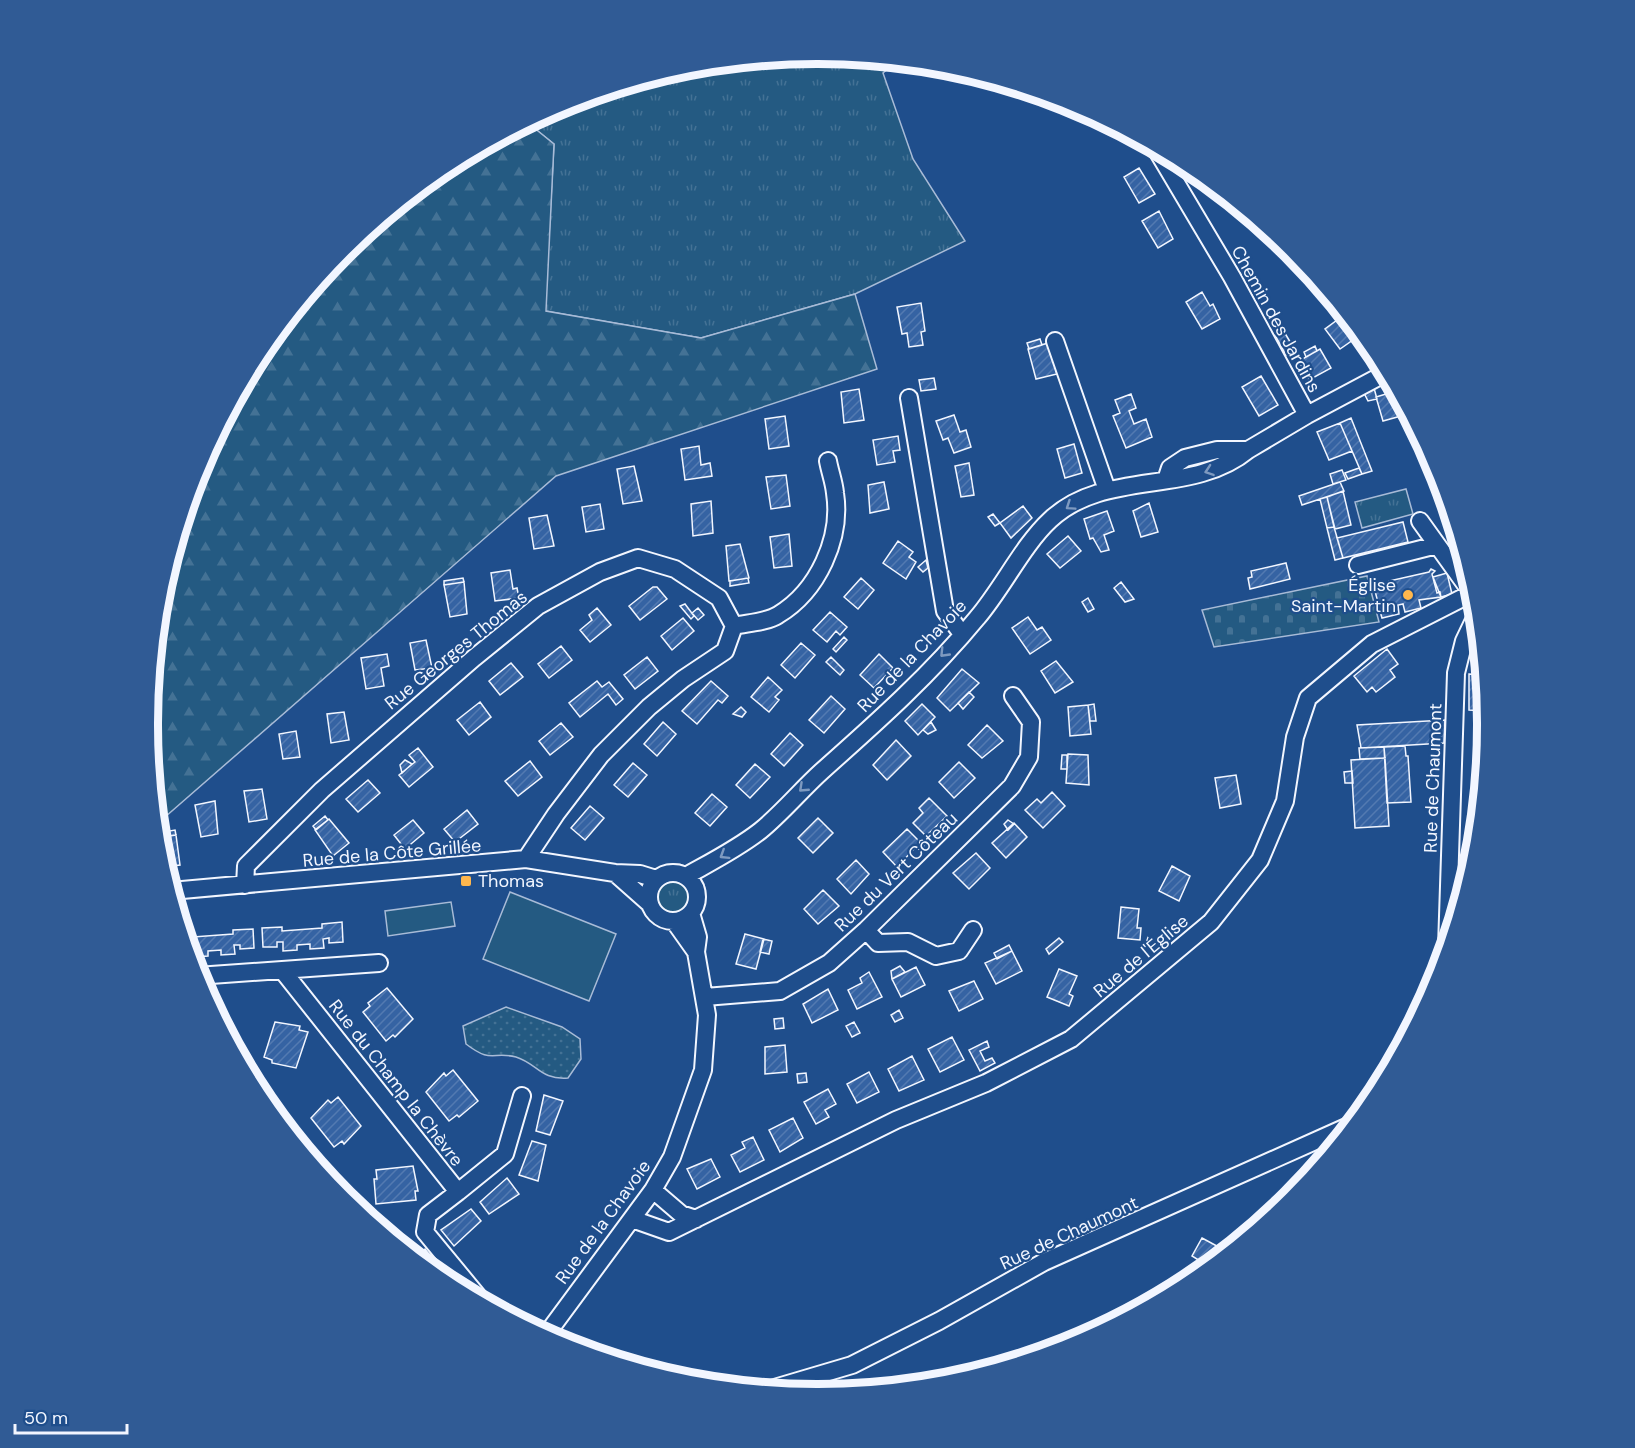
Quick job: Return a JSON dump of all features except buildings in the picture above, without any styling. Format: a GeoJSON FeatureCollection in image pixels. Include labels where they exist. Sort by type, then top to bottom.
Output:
{"type":"FeatureCollection","features":[{"type":"Feature","properties":{"kind":"street","name":"Chemin des Jardins"},"geometry":{"type":"LineString","coordinates":[[1165,164],[1232,277],[1306,415]]}},
{"type":"Feature","properties":{"kind":"street"},"geometry":{"type":"LineString","coordinates":[[1055,340],[1107,490]]}},
{"type":"Feature","properties":{"kind":"street","name":"Rue de la Chavoie"},"geometry":{"type":"LineString","coordinates":[[686,876],[760,831],[882,718],[977,618],[1050,520],[1083,498],[1107,490],[1166,480],[1170,468],[1185,458],[1217,450],[1248,450],[1306,415],[1378,377]]}},
{"type":"Feature","properties":{"kind":"street"},"geometry":{"type":"LineString","coordinates":[[909,398],[945,611],[962,634]]}},
{"type":"Feature","properties":{"kind":"street"},"geometry":{"type":"LineString","coordinates":[[526,859],[556,814],[601,755],[649,707],[683,679],[725,651],[734,626],[777,616],[808,591],[828,554],[835,521],[836,494],[828,461]]}},
{"type":"Feature","properties":{"kind":"street"},"geometry":{"type":"LineString","coordinates":[[1420,520],[1460,576]]}},
{"type":"Feature","properties":{"kind":"street"},"geometry":{"type":"LineString","coordinates":[[1358,565],[1437,545]]}},
{"type":"Feature","properties":{"kind":"street","name":"Rue Georges Thomas"},"geometry":{"type":"LineString","coordinates":[[245,885],[246,866],[322,790],[400,721],[538,606],[600,572],[638,558],[675,569],[719,598],[734,626]]}},
{"type":"Feature","properties":{"kind":"street","name":"Rue de l'Église"},"geometry":{"type":"LineString","coordinates":[[632,1220],[669,1232],[896,1120],[986,1083],[1071,1039],[1210,922],[1260,860],[1285,801],[1295,737],[1308,698],[1372,644],[1464,596]]}},
{"type":"Feature","properties":{"kind":"street","name":"Rue de Chaumont"},"geometry":{"type":"LineString","coordinates":[[1448,917],[1456,672],[1470,629]]}},
{"type":"Feature","properties":{"kind":"street","name":"Rue du Vert Côteau"},"geometry":{"type":"LineString","coordinates":[[705,997],[780,991],[830,963],[866,930],[1012,786],[1029,757],[1031,722],[1013,696]]}},
{"type":"Feature","properties":{"kind":"street","name":"Rue de la Côte Grillée"},"geometry":{"type":"LineString","coordinates":[[179,890],[526,859],[615,873],[640,874],[656,879]]}},
{"type":"Feature","properties":{"kind":"street"},"geometry":{"type":"LineString","coordinates":[[615,873],[650,904],[659,917],[675,921],[692,913],[696,906],[696,889],[686,876],[670,872],[656,879],[649,891],[650,904]]}},
{"type":"Feature","properties":{"kind":"street","name":"Rue de la Chavoie"},"geometry":{"type":"LineString","coordinates":[[552,1327],[653,1190],[672,1157],[703,1070],[707,1015],[696,952],[698,937],[692,913]]}},
{"type":"Feature","properties":{"kind":"street","name":"Rue de la Chavoie"},"geometry":{"type":"LineString","coordinates":[[675,921],[696,952]]}},
{"type":"Feature","properties":{"kind":"street"},"geometry":{"type":"LineString","coordinates":[[866,930],[878,943],[908,942],[936,956],[959,951],[974,930]]}},
{"type":"Feature","properties":{"kind":"street"},"geometry":{"type":"LineString","coordinates":[[208,975],[379,963]]}},
{"type":"Feature","properties":{"kind":"street","name":"Rue du Champ la Chèvre"},"geometry":{"type":"LineString","coordinates":[[282,970],[458,1192],[428,1215],[425,1232],[465,1281]]}},
{"type":"Feature","properties":{"kind":"street"},"geometry":{"type":"LineString","coordinates":[[458,1192],[505,1154],[522,1096]]}},
{"type":"Feature","properties":{"kind":"street","name":"Rue de Chaumont"},"geometry":{"type":"LineString","coordinates":[[792,1383],[852,1365],[939,1321],[1044,1262],[1335,1132]]}},
{"type":"Feature","properties":{"kind":"street"},"geometry":{"type":"LineString","coordinates":[[653,1190],[681,1214],[696,1219]]}},
{"type":"Feature","properties":{"kind":"green space"},"geometry":{"type":"Polygon","coordinates":[[[818,64],[888,69],[883,73],[913,159],[965,241],[855,294],[701,338],[545,311],[554,144],[535,129],[606,99],[689,77],[731,70],[818,64]]]}},
{"type":"Feature","properties":{"kind":"green space"},"geometry":{"type":"Polygon","coordinates":[[[535,129],[554,144],[546,311],[701,338],[855,294],[877,369],[556,476],[165,817],[159,767],[158,724],[159,681],[164,638],[180,553],[208,472],[246,394],[294,323],[351,258],[416,201],[488,153],[535,129]]]}},
{"type":"Feature","properties":{"kind":"green space"},"geometry":{"type":"Polygon","coordinates":[[[1406,489],[1413,514],[1362,528],[1355,502],[1406,489]]]}},
{"type":"Feature","properties":{"kind":"green space"},"geometry":{"type":"Polygon","coordinates":[[[1367,576],[1379,622],[1214,647],[1202,610],[1367,576]]]}},
{"type":"Feature","properties":{"kind":"green space"},"geometry":{"type":"Polygon","coordinates":[[[668,864],[680,864],[697,873],[704,884],[706,896],[704,908],[697,919],[680,928],[668,928],[656,923],[647,914],[642,902],[642,890],[647,878],[656,869],[668,864]]]}},
{"type":"Feature","properties":{"kind":"green space"},"geometry":{"type":"Polygon","coordinates":[[[510,892],[616,934],[589,1001],[483,959],[510,892]]]}},
{"type":"Feature","properties":{"kind":"green space"},"geometry":{"type":"Polygon","coordinates":[[[451,902],[455,926],[388,936],[385,911],[451,902]]]}},
{"type":"Feature","properties":{"kind":"green space"},"geometry":{"type":"Polygon","coordinates":[[[506,1007],[562,1027],[580,1039],[581,1059],[568,1078],[551,1077],[516,1057],[481,1054],[466,1044],[463,1026],[506,1007]]]}},
{"type":"Feature","properties":{"kind":"place","name":"Église Saint-Martin"},"geometry":{"type":"Point","coordinates":[1408,595]}},
{"type":"Feature","properties":{"kind":"place","name":"Thomas"},"geometry":{"type":"Point","coordinates":[466,881]}}]}
